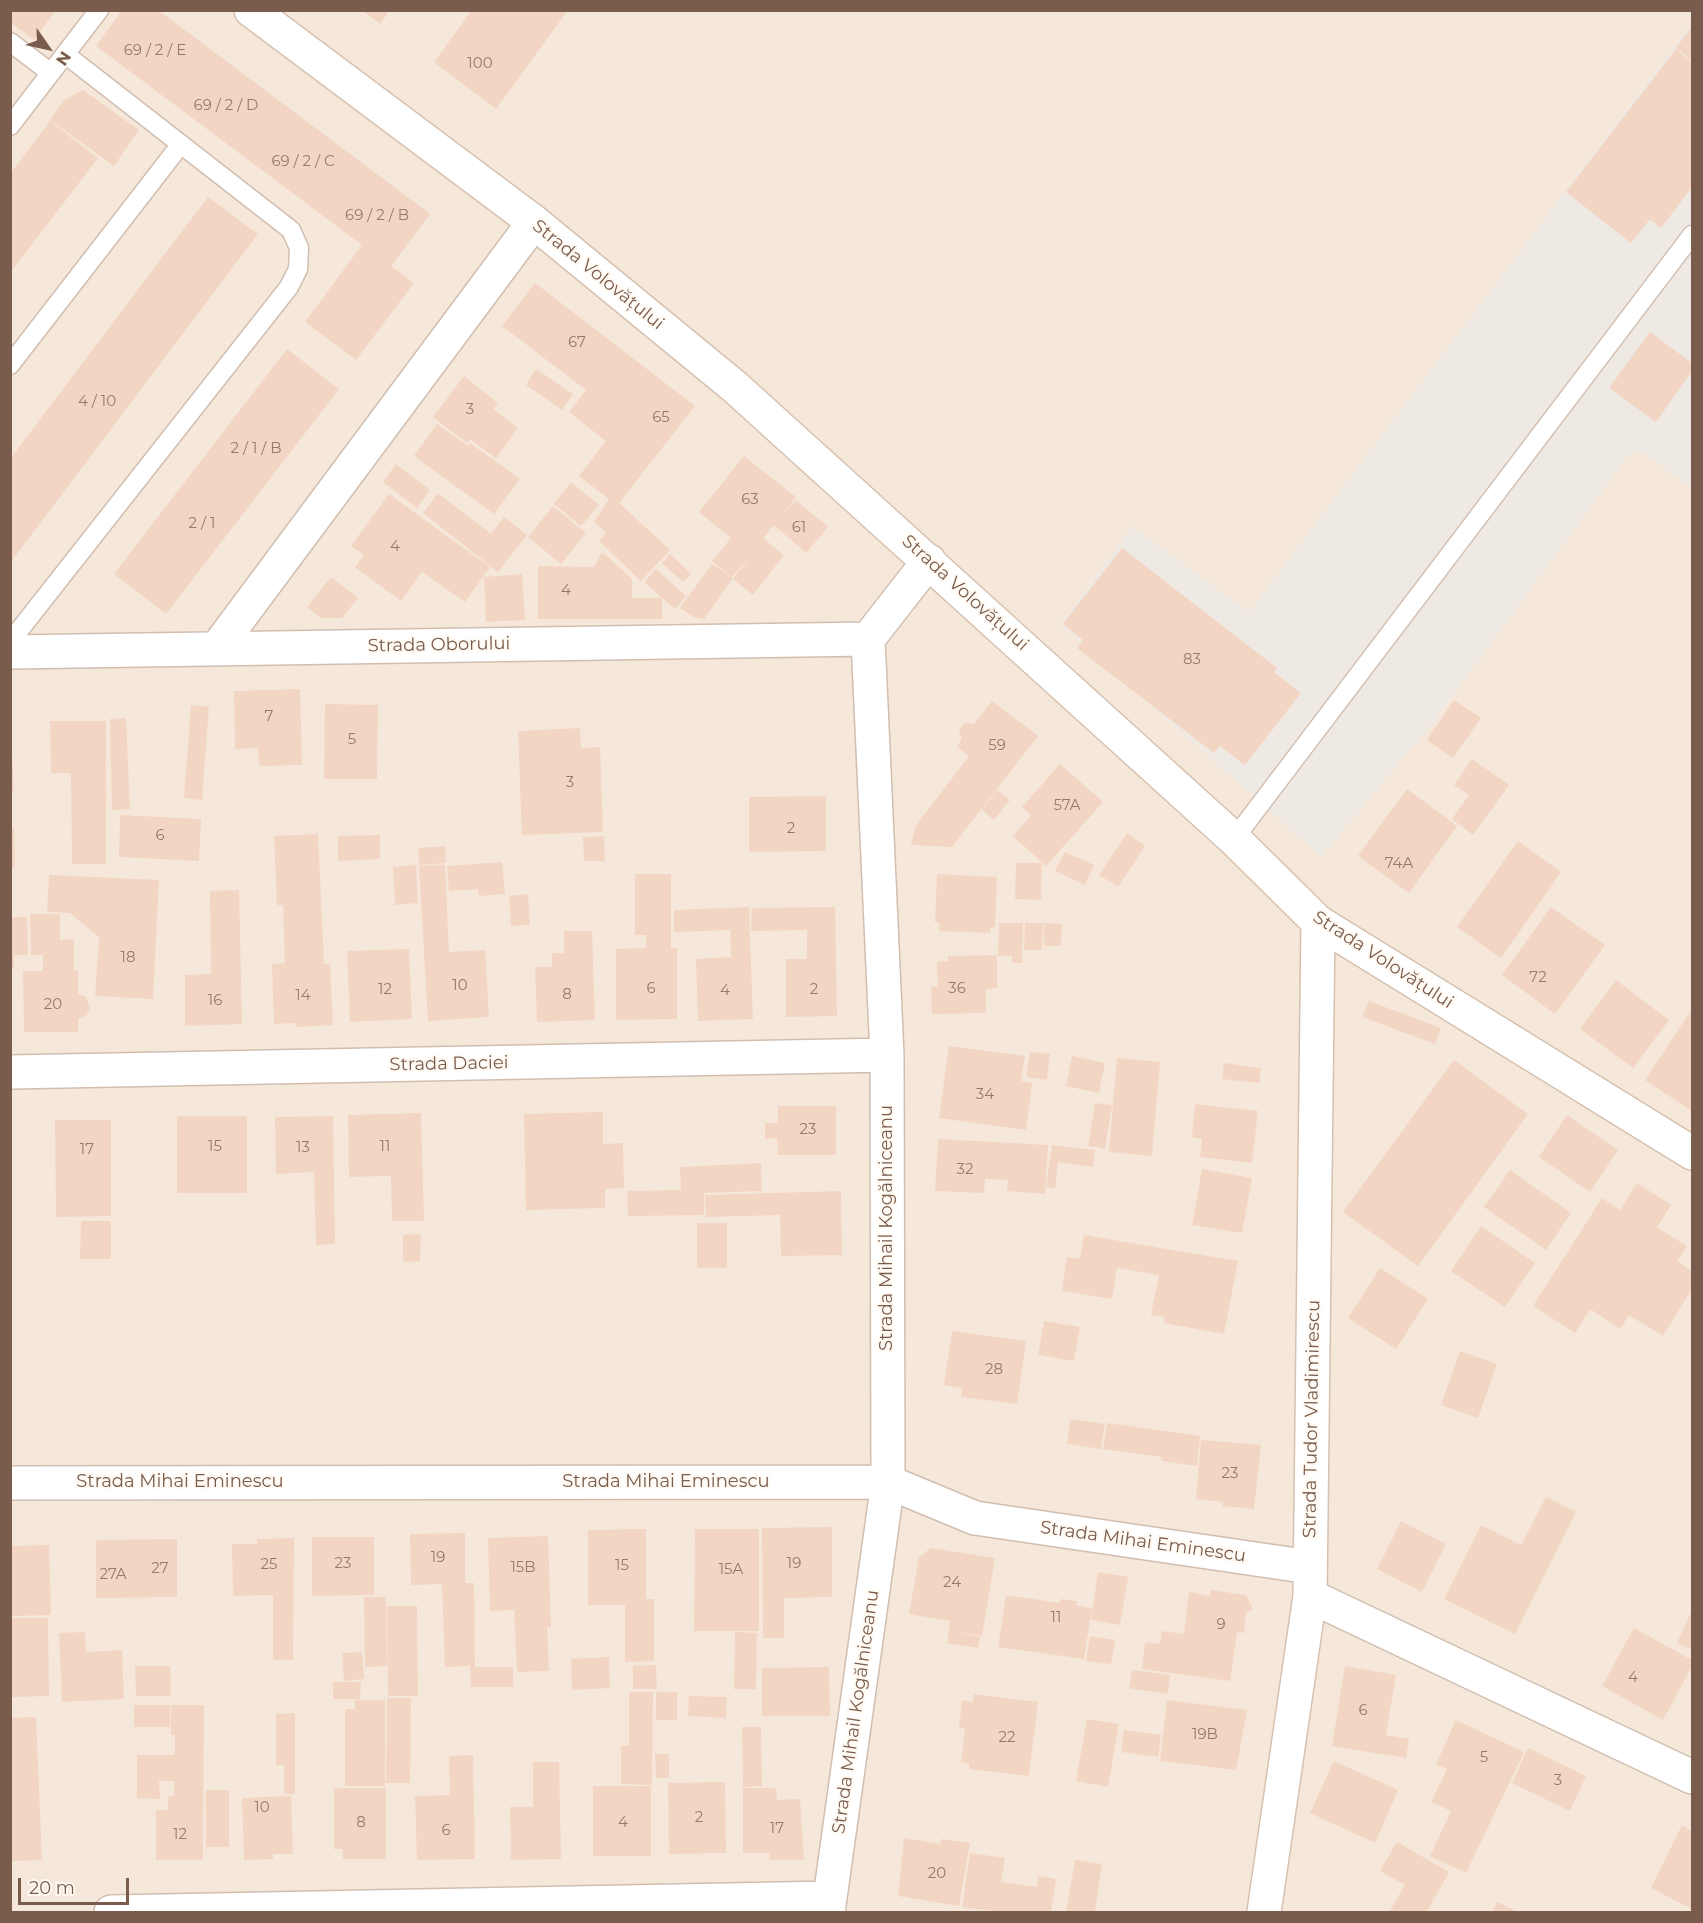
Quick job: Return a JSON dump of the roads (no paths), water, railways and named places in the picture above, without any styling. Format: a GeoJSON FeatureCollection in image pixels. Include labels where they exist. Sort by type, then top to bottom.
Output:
{"type":"FeatureCollection","features":[{"type":"Feature","properties":{"kind":"street","name":"Strada Volovățului"},"geometry":{"type":"LineString","coordinates":[[251,10],[534,222],[735,387],[1234,839],[1318,922],[1692,1153]]}},
{"type":"Feature","properties":{"kind":"street"},"geometry":{"type":"LineString","coordinates":[[218,648],[534,222]]}},
{"type":"Feature","properties":{"kind":"street"},"geometry":{"type":"LineString","coordinates":[[868,639],[929,561]]}},
{"type":"Feature","properties":{"kind":"street","name":"Strada Oborului"},"geometry":{"type":"LineString","coordinates":[[10,652],[868,639]]}},
{"type":"Feature","properties":{"kind":"street","name":"Strada Mihail Kogălniceanu"},"geometry":{"type":"LineString","coordinates":[[829,1905],[888,1482],[887,1055],[868,639]]}},
{"type":"Feature","properties":{"kind":"street","name":"Strada Tudor Vladimirescu"},"geometry":{"type":"LineString","coordinates":[[1264,1912],[1310,1581],[1318,922]]}},
{"type":"Feature","properties":{"kind":"street","name":"Strada Daciei"},"geometry":{"type":"LineString","coordinates":[[10,1072],[887,1055]]}},
{"type":"Feature","properties":{"kind":"street","name":"Strada Mihai Eminescu"},"geometry":{"type":"LineString","coordinates":[[10,1483],[888,1482],[975,1518],[1310,1581],[1692,1777]]}},
{"type":"Feature","properties":{"kind":"street"},"geometry":{"type":"LineString","coordinates":[[111,1912],[829,1905]]}},
{"type":"Feature","properties":{"kind":"lane"},"geometry":{"type":"LineString","coordinates":[[10,126],[99,10]]}},
{"type":"Feature","properties":{"kind":"lane"},"geometry":{"type":"LineString","coordinates":[[10,42],[51,73]]}},
{"type":"Feature","properties":{"kind":"lane"},"geometry":{"type":"LineString","coordinates":[[10,642],[289,287],[297,269],[298,248],[291,230],[65,54]]}},
{"type":"Feature","properties":{"kind":"lane"},"geometry":{"type":"LineString","coordinates":[[10,365],[181,144]]}},
{"type":"Feature","properties":{"kind":"lane"},"geometry":{"type":"LineString","coordinates":[[1234,839],[1692,235]]}}]}
